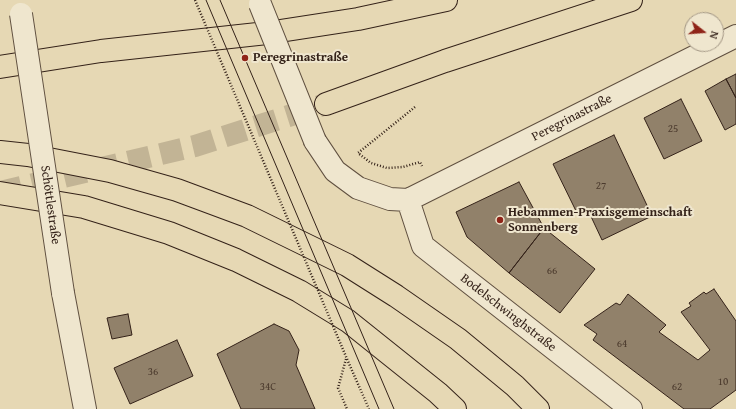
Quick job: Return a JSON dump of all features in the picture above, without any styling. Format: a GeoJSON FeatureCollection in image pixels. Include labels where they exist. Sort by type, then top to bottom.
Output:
{"type":"FeatureCollection","features":[{"type":"Feature","properties":{"kind":"highway"},"geometry":{"type":"LineString","coordinates":[[0,67],[101,51],[267,33],[358,19],[446,0]]}},
{"type":"Feature","properties":{"kind":"highway"},"geometry":{"type":"LineString","coordinates":[[326,104],[453,59],[631,0]]}},
{"type":"Feature","properties":{"kind":"highway"},"geometry":{"type":"LineString","coordinates":[[0,152],[28,155],[110,171],[177,190],[247,216],[346,265],[396,296],[458,339],[515,386],[538,409]]}},
{"type":"Feature","properties":{"kind":"highway"},"geometry":{"type":"LineString","coordinates":[[0,193],[84,208],[169,233],[236,260],[298,291],[348,321],[438,393],[455,409]]}},
{"type":"Feature","properties":{"kind":"street"},"geometry":{"type":"LineString","coordinates":[[259,2],[315,141],[335,171],[358,188],[390,199],[408,200]]}},
{"type":"Feature","properties":{"kind":"street","name":"Schöttlestraße"},"geometry":{"type":"LineString","coordinates":[[20,7],[63,293],[85,409]]}},
{"type":"Feature","properties":{"kind":"street","name":"Peregrinastraße"},"geometry":{"type":"LineString","coordinates":[[408,200],[736,36]]}},
{"type":"Feature","properties":{"kind":"street","name":"Bodelschwinghstraße"},"geometry":{"type":"LineString","coordinates":[[408,200],[423,246],[631,409]]}},
{"type":"Feature","properties":{"kind":"path"},"geometry":{"type":"LineString","coordinates":[[195,0],[369,409]]}},
{"type":"Feature","properties":{"kind":"path"},"geometry":{"type":"LineString","coordinates":[[415,107],[358,152],[371,163],[387,168],[403,167],[420,162],[435,187]]}},
{"type":"Feature","properties":{"kind":"path"},"geometry":{"type":"LineString","coordinates":[[347,359],[338,388],[347,409]]}},
{"type":"Feature","properties":{"kind":"building"},"geometry":{"type":"Polygon","coordinates":[[[736,74],[736,98],[726,79],[736,74]]]}},
{"type":"Feature","properties":{"kind":"building"},"geometry":{"type":"Polygon","coordinates":[[[726,79],[736,98],[736,124],[725,130],[705,91],[726,79]]]}},
{"type":"Feature","properties":{"kind":"building"},"geometry":{"type":"Polygon","coordinates":[[[681,99],[702,141],[664,159],[644,118],[681,99]]]}},
{"type":"Feature","properties":{"kind":"building"},"geometry":{"type":"Polygon","coordinates":[[[614,135],[652,216],[602,240],[587,208],[577,213],[553,164],[614,135]]]}},
{"type":"Feature","properties":{"kind":"building","name":"Hebammen-Praxisgemeinschaft Sonnenberg"},"geometry":{"type":"Polygon","coordinates":[[[519,182],[544,228],[509,273],[467,237],[456,212],[519,182]]]}},
{"type":"Feature","properties":{"kind":"building"},"geometry":{"type":"Polygon","coordinates":[[[544,228],[595,269],[560,313],[509,273],[544,228]]]}},
{"type":"Feature","properties":{"kind":"building"},"geometry":{"type":"Polygon","coordinates":[[[714,289],[736,321],[736,390],[710,409],[684,409],[593,340],[597,334],[584,325],[616,303],[620,305],[628,294],[666,325],[659,332],[698,360],[710,350],[681,312],[691,306],[689,303],[704,292],[706,294],[714,289]]]}},
{"type":"Feature","properties":{"kind":"building"},"geometry":{"type":"Polygon","coordinates":[[[128,314],[132,335],[112,339],[107,318],[128,314]]]}},
{"type":"Feature","properties":{"kind":"building"},"geometry":{"type":"Polygon","coordinates":[[[274,324],[289,331],[299,350],[296,365],[315,409],[241,409],[217,354],[274,324]]]}},
{"type":"Feature","properties":{"kind":"building"},"geometry":{"type":"Polygon","coordinates":[[[177,340],[193,376],[130,404],[114,368],[177,340]]]}},
{"type":"Feature","properties":{"kind":"tunnel"},"geometry":{"type":"LineString","coordinates":[[0,192],[195,146],[326,104]]}},
{"type":"Feature","properties":{"kind":"tram line"},"geometry":{"type":"LineString","coordinates":[[206,0],[379,409]]}},
{"type":"Feature","properties":{"kind":"tram line"},"geometry":{"type":"LineString","coordinates":[[220,0],[394,409]]}},
{"type":"Feature","properties":{"kind":"place","name":"Peregrinastraße"},"geometry":{"type":"Point","coordinates":[245,58]}},
{"type":"Feature","properties":{"kind":"place","name":"Hebammen-Praxisgemeinschaft Sonnenberg"},"geometry":{"type":"Point","coordinates":[500,220]}}]}
